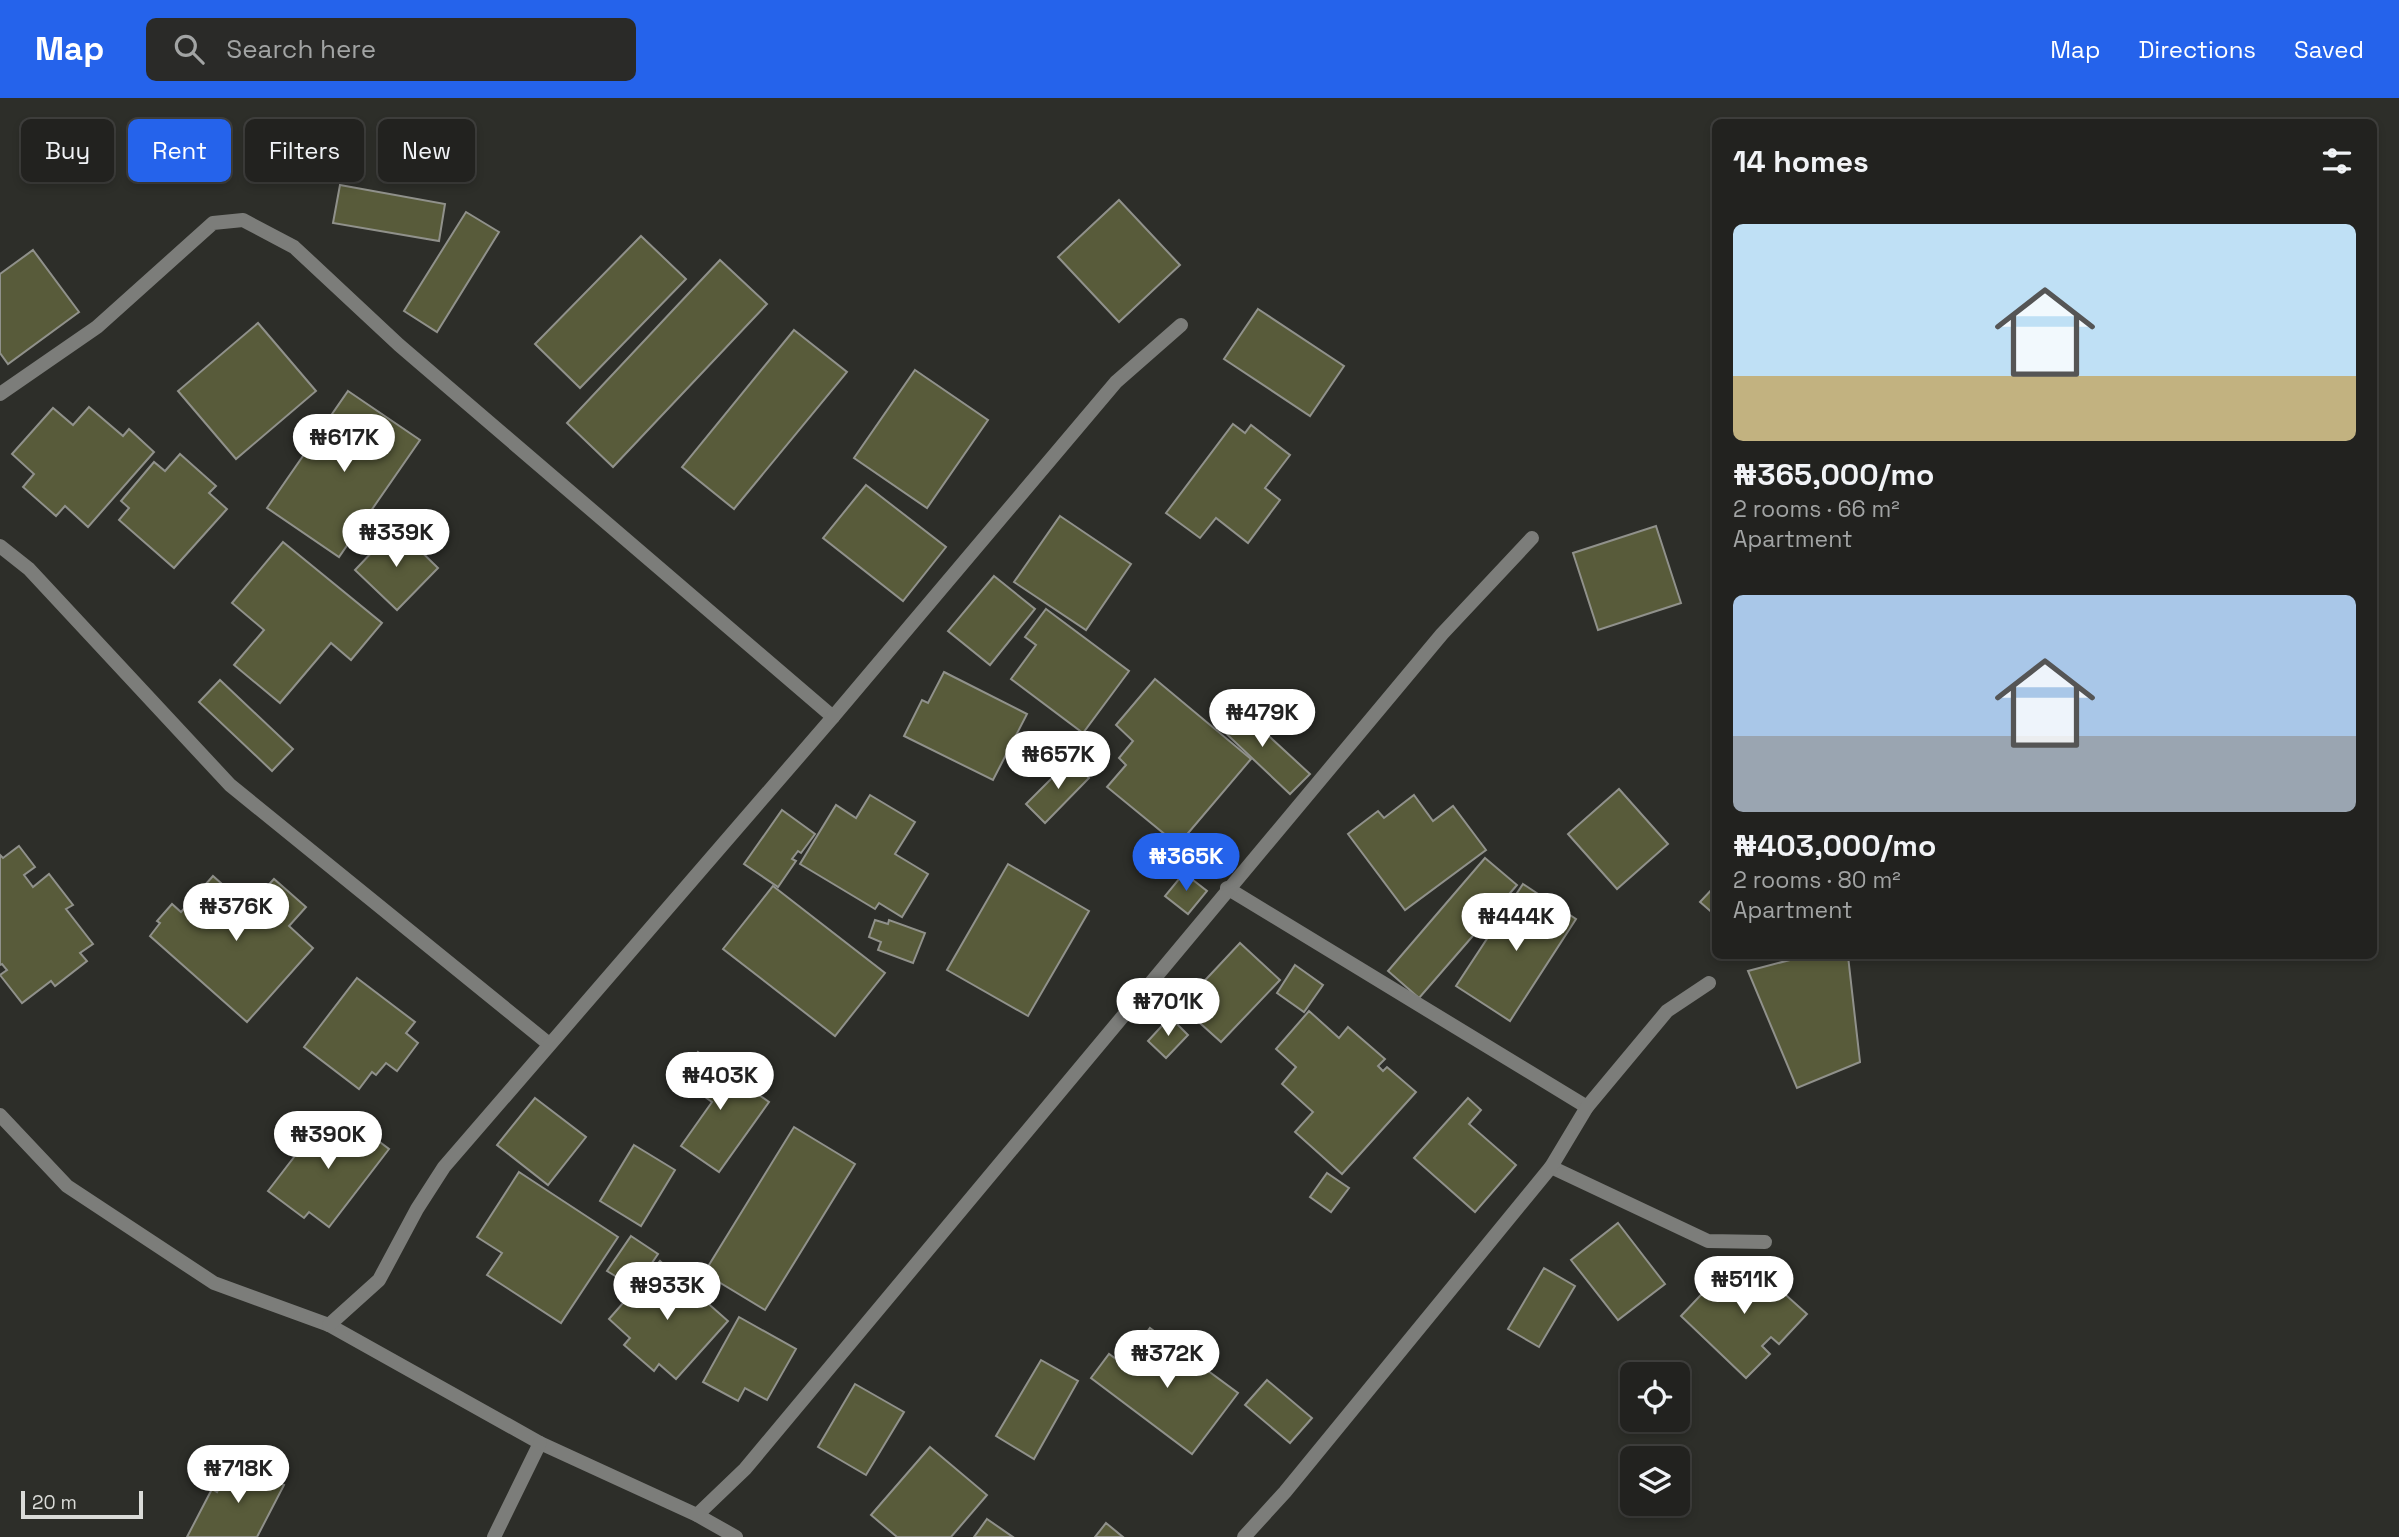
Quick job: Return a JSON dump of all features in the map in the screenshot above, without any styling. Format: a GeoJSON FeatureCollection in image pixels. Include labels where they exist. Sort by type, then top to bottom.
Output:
{"type":"FeatureCollection","features":[{"type":"Feature","properties":{"kind":"street"},"geometry":{"type":"LineString","coordinates":[[0,394],[97,327],[179,256],[213,222],[243,220],[294,247],[399,345],[832,717]]}},
{"type":"Feature","properties":{"kind":"street"},"geometry":{"type":"LineString","coordinates":[[329,1325],[379,1280],[417,1209],[444,1167],[832,717],[1116,382],[1181,325]]}},
{"type":"Feature","properties":{"kind":"street"},"geometry":{"type":"LineString","coordinates":[[697,1515],[745,1468],[1442,634],[1532,538]]}},
{"type":"Feature","properties":{"kind":"street"},"geometry":{"type":"LineString","coordinates":[[0,546],[29,569],[230,785],[549,1044]]}},
{"type":"Feature","properties":{"kind":"street"},"geometry":{"type":"LineString","coordinates":[[1227,888],[1587,1108]]}},
{"type":"Feature","properties":{"kind":"street"},"geometry":{"type":"LineString","coordinates":[[1244,1537],[1285,1492],[1551,1167],[1587,1108],[1667,1011],[1709,983]]}},
{"type":"Feature","properties":{"kind":"street"},"geometry":{"type":"LineString","coordinates":[[0,1115],[67,1186],[214,1283],[329,1325],[540,1443],[697,1515],[736,1537]]}},
{"type":"Feature","properties":{"kind":"street"},"geometry":{"type":"LineString","coordinates":[[1551,1167],[1708,1241],[1765,1242]]}},
{"type":"Feature","properties":{"kind":"street"},"geometry":{"type":"LineString","coordinates":[[494,1537],[540,1443]]}},
{"type":"Feature","properties":{"kind":"building"},"geometry":{"type":"Polygon","coordinates":[[[340,185],[445,204],[439,241],[333,223],[340,185]]]}},
{"type":"Feature","properties":{"kind":"building"},"geometry":{"type":"Polygon","coordinates":[[[1119,200],[1180,265],[1119,322],[1058,257],[1119,200]]]}},
{"type":"Feature","properties":{"kind":"building"},"geometry":{"type":"Polygon","coordinates":[[[466,212],[499,232],[437,332],[404,311],[466,212]]]}},
{"type":"Feature","properties":{"kind":"building"},"geometry":{"type":"Polygon","coordinates":[[[641,236],[686,279],[580,388],[535,344],[641,236]]]}},
{"type":"Feature","properties":{"kind":"building"},"geometry":{"type":"Polygon","coordinates":[[[33,250],[79,312],[8,364],[0,353],[0,274],[33,250]]]}},
{"type":"Feature","properties":{"kind":"building"},"geometry":{"type":"Polygon","coordinates":[[[720,260],[767,304],[613,467],[567,423],[720,260]]]}},
{"type":"Feature","properties":{"kind":"building"},"geometry":{"type":"Polygon","coordinates":[[[1258,309],[1344,366],[1310,416],[1224,359],[1258,309]]]}},
{"type":"Feature","properties":{"kind":"building"},"geometry":{"type":"Polygon","coordinates":[[[258,323],[316,391],[236,459],[178,391],[258,323]]]}},
{"type":"Feature","properties":{"kind":"building"},"geometry":{"type":"Polygon","coordinates":[[[794,330],[847,372],[734,509],[682,467],[794,330]]]}},
{"type":"Feature","properties":{"kind":"building"},"geometry":{"type":"Polygon","coordinates":[[[915,370],[988,420],[927,508],[854,458],[915,370]]]}},
{"type":"Feature","properties":{"kind":"building"},"geometry":{"type":"Polygon","coordinates":[[[348,391],[420,440],[339,557],[267,508],[348,391]]]}},
{"type":"Feature","properties":{"kind":"building"},"geometry":{"type":"Polygon","coordinates":[[[89,407],[123,436],[129,429],[154,452],[88,527],[65,506],[56,516],[23,487],[34,474],[12,454],[53,408],[73,425],[89,407]]]}},
{"type":"Feature","properties":{"kind":"building"},"geometry":{"type":"Polygon","coordinates":[[[1233,424],[1245,433],[1251,425],[1290,455],[1265,488],[1280,500],[1248,543],[1216,518],[1200,538],[1166,513],[1233,424]]]}},
{"type":"Feature","properties":{"kind":"building"},"geometry":{"type":"Polygon","coordinates":[[[180,454],[216,486],[209,493],[227,509],[174,568],[119,520],[129,508],[121,501],[154,462],[165,471],[180,454]]]}},
{"type":"Feature","properties":{"kind":"building"},"geometry":{"type":"Polygon","coordinates":[[[866,485],[946,547],[903,601],[823,538],[866,485]]]}},
{"type":"Feature","properties":{"kind":"building"},"geometry":{"type":"Polygon","coordinates":[[[1060,516],[1131,564],[1086,630],[1014,582],[1060,516]]]}},
{"type":"Feature","properties":{"kind":"building"},"geometry":{"type":"Polygon","coordinates":[[[1656,526],[1681,603],[1598,630],[1573,553],[1656,526]]]}},
{"type":"Feature","properties":{"kind":"building"},"geometry":{"type":"Polygon","coordinates":[[[396,527],[438,568],[397,610],[355,570],[396,527]]]}},
{"type":"Feature","properties":{"kind":"building"},"geometry":{"type":"Polygon","coordinates":[[[283,542],[382,623],[351,660],[331,643],[280,703],[234,665],[264,630],[232,603],[283,542]]]}},
{"type":"Feature","properties":{"kind":"building"},"geometry":{"type":"Polygon","coordinates":[[[994,576],[1035,609],[990,665],[948,631],[994,576]]]}},
{"type":"Feature","properties":{"kind":"building"},"geometry":{"type":"Polygon","coordinates":[[[1046,609],[1129,671],[1083,733],[1011,679],[1036,645],[1025,637],[1046,609]]]}},
{"type":"Feature","properties":{"kind":"building"},"geometry":{"type":"Polygon","coordinates":[[[944,672],[1027,714],[993,780],[904,736],[922,700],[928,703],[944,672]]]}},
{"type":"Feature","properties":{"kind":"building"},"geometry":{"type":"Polygon","coordinates":[[[1155,679],[1251,759],[1178,845],[1107,787],[1126,765],[1119,758],[1133,741],[1116,725],[1155,679]]]}},
{"type":"Feature","properties":{"kind":"building"},"geometry":{"type":"Polygon","coordinates":[[[220,680],[293,749],[272,771],[199,702],[220,680]]]}},
{"type":"Feature","properties":{"kind":"building"},"geometry":{"type":"Polygon","coordinates":[[[1233,703],[1310,774],[1290,794],[1215,723],[1233,703]]]}},
{"type":"Feature","properties":{"kind":"building"},"geometry":{"type":"Polygon","coordinates":[[[1071,759],[1089,778],[1045,823],[1026,804],[1071,759]]]}},
{"type":"Feature","properties":{"kind":"building"},"geometry":{"type":"Polygon","coordinates":[[[1619,789],[1668,844],[1617,889],[1568,834],[1619,789]]]}},
{"type":"Feature","properties":{"kind":"building"},"geometry":{"type":"Polygon","coordinates":[[[870,795],[915,822],[895,854],[928,874],[902,917],[879,903],[875,909],[800,864],[836,805],[856,818],[870,795]]]}},
{"type":"Feature","properties":{"kind":"building"},"geometry":{"type":"Polygon","coordinates":[[[1414,795],[1433,821],[1453,806],[1486,850],[1405,910],[1348,834],[1378,811],[1384,818],[1414,795]]]}},
{"type":"Feature","properties":{"kind":"building"},"geometry":{"type":"Polygon","coordinates":[[[782,810],[815,834],[801,853],[798,851],[792,859],[796,861],[778,887],[744,864],[782,810]]]}},
{"type":"Feature","properties":{"kind":"building"},"geometry":{"type":"Polygon","coordinates":[[[19,846],[35,867],[24,875],[33,887],[49,874],[73,905],[66,909],[93,944],[80,953],[87,961],[55,986],[51,981],[22,1003],[0,975],[7,970],[0,965],[0,855],[3,858],[19,846]]]}},
{"type":"Feature","properties":{"kind":"building"},"geometry":{"type":"Polygon","coordinates":[[[1485,858],[1517,885],[1419,998],[1388,971],[1485,858]]]}},
{"type":"Feature","properties":{"kind":"building"},"geometry":{"type":"Polygon","coordinates":[[[1008,864],[1089,911],[1028,1016],[947,970],[1008,864]]]}},
{"type":"Feature","properties":{"kind":"building"},"geometry":{"type":"Polygon","coordinates":[[[1184,873],[1207,891],[1188,914],[1165,896],[1184,873]]]}},
{"type":"Feature","properties":{"kind":"building"},"geometry":{"type":"Polygon","coordinates":[[[213,876],[248,907],[274,879],[306,907],[289,926],[313,948],[247,1022],[150,936],[160,923],[157,921],[172,904],[181,912],[213,876]]]}},
{"type":"Feature","properties":{"kind":"building"},"geometry":{"type":"Polygon","coordinates":[[[1523,884],[1576,919],[1510,1021],[1456,986],[1523,884]]]}},
{"type":"Feature","properties":{"kind":"building"},"geometry":{"type":"Polygon","coordinates":[[[773,886],[885,973],[835,1036],[723,949],[773,886]]]}},
{"type":"Feature","properties":{"kind":"building"},"geometry":{"type":"Polygon","coordinates":[[[1712,889],[1712,912],[1700,902],[1712,889]]]}},
{"type":"Feature","properties":{"kind":"building"},"geometry":{"type":"Polygon","coordinates":[[[875,920],[888,924],[889,920],[925,933],[913,963],[878,950],[881,942],[869,937],[875,920]]]}},
{"type":"Feature","properties":{"kind":"building"},"geometry":{"type":"Polygon","coordinates":[[[1240,943],[1280,980],[1221,1042],[1181,1006],[1240,943]]]}},
{"type":"Feature","properties":{"kind":"building"},"geometry":{"type":"Polygon","coordinates":[[[1794,959],[1848,959],[1860,1062],[1797,1088],[1748,971],[1794,959]]]}},
{"type":"Feature","properties":{"kind":"building"},"geometry":{"type":"Polygon","coordinates":[[[1295,965],[1323,985],[1304,1012],[1277,993],[1295,965]]]}},
{"type":"Feature","properties":{"kind":"building"},"geometry":{"type":"Polygon","coordinates":[[[357,978],[415,1022],[406,1033],[418,1043],[397,1071],[386,1063],[376,1075],[372,1072],[359,1089],[304,1047],[357,978]]]}},
{"type":"Feature","properties":{"kind":"building"},"geometry":{"type":"Polygon","coordinates":[[[1309,1011],[1339,1038],[1348,1027],[1385,1059],[1378,1066],[1383,1071],[1387,1067],[1416,1092],[1342,1174],[1295,1132],[1313,1112],[1282,1084],[1296,1067],[1276,1049],[1309,1011]]]}},
{"type":"Feature","properties":{"kind":"building"},"geometry":{"type":"Polygon","coordinates":[[[1170,1017],[1188,1035],[1166,1058],[1148,1041],[1170,1017]]]}},
{"type":"Feature","properties":{"kind":"building"},"geometry":{"type":"Polygon","coordinates":[[[698,1052],[769,1102],[719,1172],[681,1146],[712,1102],[679,1078],[698,1052]]]}},
{"type":"Feature","properties":{"kind":"building"},"geometry":{"type":"Polygon","coordinates":[[[535,1098],[586,1137],[548,1185],[497,1145],[535,1098]]]}},
{"type":"Feature","properties":{"kind":"building"},"geometry":{"type":"Polygon","coordinates":[[[1468,1098],[1481,1110],[1469,1124],[1516,1165],[1475,1212],[1414,1158],[1468,1098]]]}},
{"type":"Feature","properties":{"kind":"building"},"geometry":{"type":"Polygon","coordinates":[[[328,1113],[356,1135],[361,1128],[389,1149],[329,1227],[309,1212],[304,1218],[268,1191],[328,1113]]]}},
{"type":"Feature","properties":{"kind":"building"},"geometry":{"type":"Polygon","coordinates":[[[794,1127],[855,1164],[765,1310],[704,1273],[794,1127]]]}},
{"type":"Feature","properties":{"kind":"building"},"geometry":{"type":"Polygon","coordinates":[[[634,1145],[675,1170],[641,1226],[600,1201],[634,1145]]]}},
{"type":"Feature","properties":{"kind":"building"},"geometry":{"type":"Polygon","coordinates":[[[519,1172],[618,1237],[561,1323],[487,1275],[502,1253],[477,1237],[519,1172]]]}},
{"type":"Feature","properties":{"kind":"building"},"geometry":{"type":"Polygon","coordinates":[[[1327,1173],[1349,1188],[1331,1212],[1310,1197],[1327,1173]]]}},
{"type":"Feature","properties":{"kind":"building"},"geometry":{"type":"Polygon","coordinates":[[[1618,1223],[1665,1284],[1618,1320],[1571,1260],[1618,1223]]]}},
{"type":"Feature","properties":{"kind":"building"},"geometry":{"type":"Polygon","coordinates":[[[631,1236],[658,1254],[635,1288],[607,1271],[631,1236]]]}},
{"type":"Feature","properties":{"kind":"building"},"geometry":{"type":"Polygon","coordinates":[[[660,1261],[728,1321],[676,1379],[659,1364],[654,1371],[624,1345],[630,1338],[609,1319],[660,1261]]]}},
{"type":"Feature","properties":{"kind":"building"},"geometry":{"type":"Polygon","coordinates":[[[1731,1263],[1750,1279],[1763,1265],[1782,1284],[1778,1288],[1807,1314],[1779,1344],[1771,1337],[1762,1346],[1770,1354],[1746,1378],[1681,1316],[1731,1263]]]}},
{"type":"Feature","properties":{"kind":"building"},"geometry":{"type":"Polygon","coordinates":[[[1544,1268],[1575,1286],[1539,1347],[1508,1329],[1544,1268]]]}},
{"type":"Feature","properties":{"kind":"building"},"geometry":{"type":"Polygon","coordinates":[[[739,1317],[796,1349],[767,1400],[745,1388],[738,1401],[703,1382],[739,1317]]]}},
{"type":"Feature","properties":{"kind":"building"},"geometry":{"type":"Polygon","coordinates":[[[1150,1328],[1238,1393],[1192,1454],[1091,1378],[1109,1354],[1123,1364],[1150,1328]]]}},
{"type":"Feature","properties":{"kind":"building"},"geometry":{"type":"Polygon","coordinates":[[[1041,1360],[1078,1381],[1034,1459],[996,1436],[1041,1360]]]}},
{"type":"Feature","properties":{"kind":"building"},"geometry":{"type":"Polygon","coordinates":[[[1267,1380],[1312,1418],[1290,1443],[1245,1405],[1267,1380]]]}},
{"type":"Feature","properties":{"kind":"building"},"geometry":{"type":"Polygon","coordinates":[[[855,1384],[904,1412],[866,1475],[818,1447],[855,1384]]]}},
{"type":"Feature","properties":{"kind":"building"},"geometry":{"type":"Polygon","coordinates":[[[930,1447],[987,1495],[951,1537],[897,1537],[871,1515],[930,1447]]]}},
{"type":"Feature","properties":{"kind":"building"},"geometry":{"type":"Polygon","coordinates":[[[234,1461],[284,1485],[257,1537],[187,1537],[212,1489],[217,1492],[234,1461]]]}},
{"type":"Feature","properties":{"kind":"building"},"geometry":{"type":"Polygon","coordinates":[[[987,1519],[1013,1537],[974,1537],[987,1519]]]}},
{"type":"Feature","properties":{"kind":"building"},"geometry":{"type":"Polygon","coordinates":[[[1106,1523],[1123,1537],[1095,1537],[1106,1523]]]}}]}
